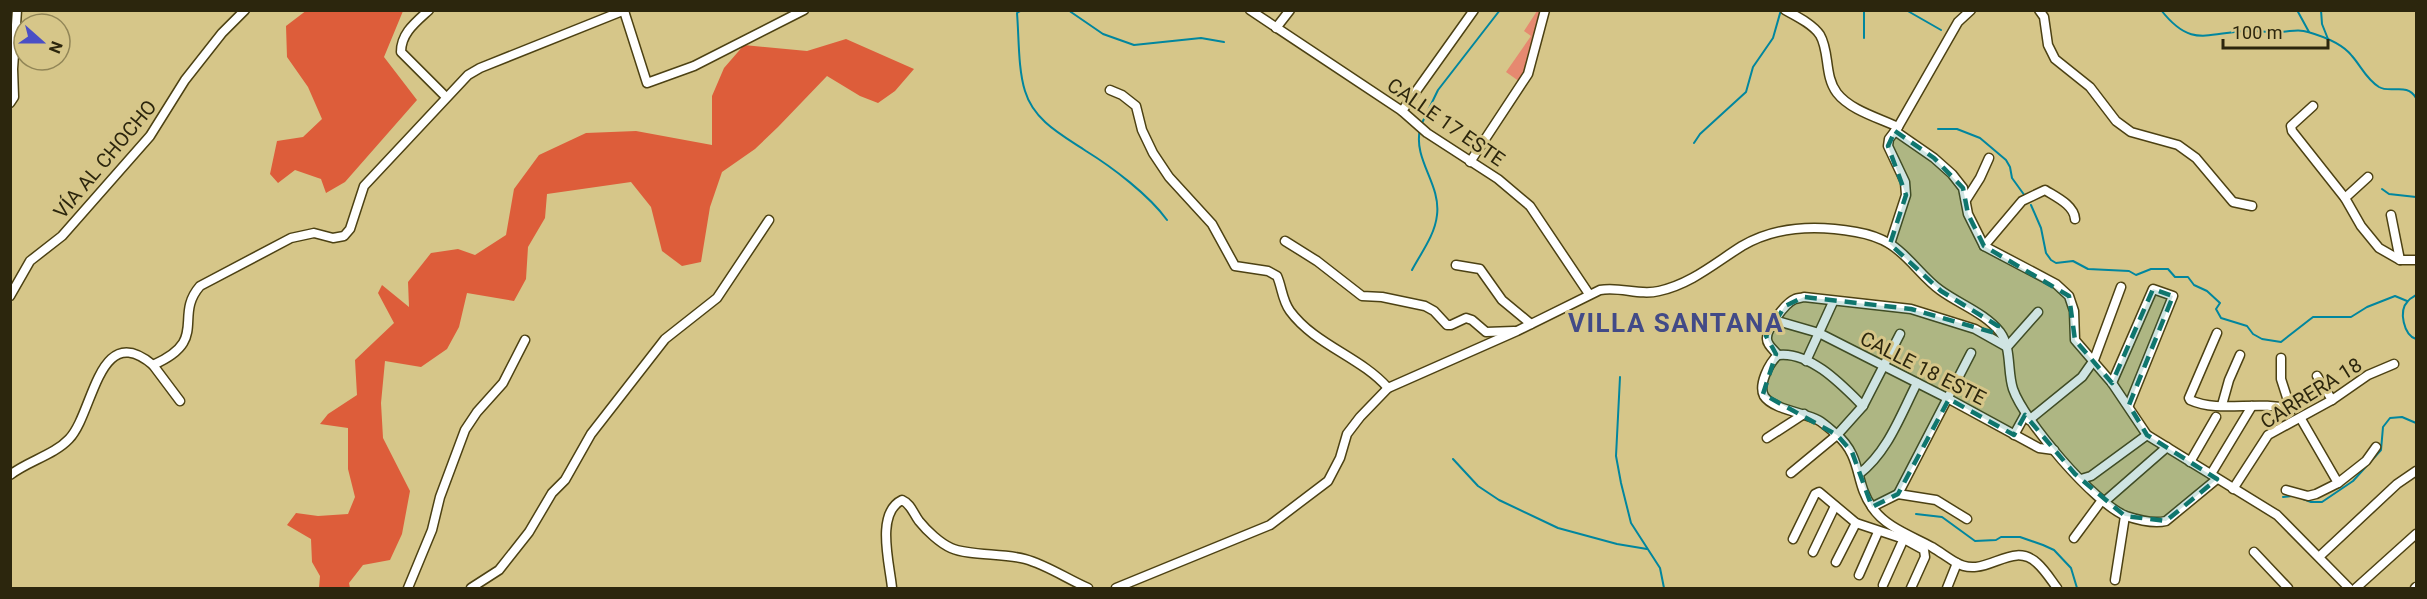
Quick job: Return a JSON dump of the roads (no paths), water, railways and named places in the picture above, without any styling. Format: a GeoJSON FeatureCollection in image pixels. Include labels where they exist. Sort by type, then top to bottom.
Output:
{"type":"FeatureCollection","features":[{"type":"Feature","properties":{"kind":"street"},"geometry":{"type":"LineString","coordinates":[[10,103],[14,97],[17,10]]}},
{"type":"Feature","properties":{"kind":"street","name":"VÍA AL CHOCHO"},"geometry":{"type":"LineString","coordinates":[[10,296],[30,261],[63,236],[150,136],[185,80],[222,33],[245,10]]}},
{"type":"Feature","properties":{"kind":"street"},"geometry":{"type":"LineString","coordinates":[[429,10],[409,30],[401,45],[401,52],[446,97]]}},
{"type":"Feature","properties":{"kind":"street"},"geometry":{"type":"LineString","coordinates":[[153,366],[170,357],[183,345],[188,329],[191,300],[200,286],[291,238],[314,233],[339,238],[348,233],[364,186],[446,97],[480,68],[624,11],[647,83],[694,66],[804,10]]}},
{"type":"Feature","properties":{"kind":"street","name":"CALLE 17 ESTE"},"geometry":{"type":"LineString","coordinates":[[1251,10],[1402,111],[1427,133],[1498,179],[1530,206],[1589,294]]}},
{"type":"Feature","properties":{"kind":"street"},"geometry":{"type":"LineString","coordinates":[[1276,28],[1290,10]]}},
{"type":"Feature","properties":{"kind":"street"},"geometry":{"type":"LineString","coordinates":[[1402,111],[1474,10]]}},
{"type":"Feature","properties":{"kind":"street"},"geometry":{"type":"LineString","coordinates":[[1470,162],[1528,74],[1545,10]]}},
{"type":"Feature","properties":{"kind":"street"},"geometry":{"type":"LineString","coordinates":[[1890,244],[1906,195],[1903,175],[1888,146],[1889,139],[1959,22],[1971,10]]}},
{"type":"Feature","properties":{"kind":"street"},"geometry":{"type":"LineString","coordinates":[[2039,10],[2044,17],[2048,45],[2055,59],[2090,87],[2116,121],[2131,132],[2178,145],[2196,158],[2233,202],[2252,206]]}},
{"type":"Feature","properties":{"kind":"street"},"geometry":{"type":"LineString","coordinates":[[1786,11],[1814,28],[1821,36],[1829,77],[1844,101],[1897,129],[1952,174],[1963,188],[1968,214],[1984,246],[2056,284],[2069,296],[2074,311],[2075,340],[2112,383],[2147,435],[2277,515],[2320,556],[2349,588]]}},
{"type":"Feature","properties":{"kind":"street"},"geometry":{"type":"LineString","coordinates":[[1110,90],[1122,95],[1136,106],[1142,130],[1153,153],[1169,177],[1212,224],[1235,266],[1274,274],[1279,280],[1284,302],[1291,312],[1333,347],[1379,378],[1388,388]]}},
{"type":"Feature","properties":{"kind":"street"},"geometry":{"type":"LineString","coordinates":[[2313,106],[2294,121],[2291,126],[2292,131],[2345,198],[2361,226],[2379,248],[2400,260],[2416,260]]}},
{"type":"Feature","properties":{"kind":"street"},"geometry":{"type":"LineString","coordinates":[[1966,200],[1989,158]]}},
{"type":"Feature","properties":{"kind":"street"},"geometry":{"type":"LineString","coordinates":[[2345,198],[2368,177]]}},
{"type":"Feature","properties":{"kind":"street"},"geometry":{"type":"LineString","coordinates":[[1984,246],[2022,201],[2045,190],[2070,207],[2075,212],[2075,219]]}},
{"type":"Feature","properties":{"kind":"street"},"geometry":{"type":"LineString","coordinates":[[2391,215],[2400,260]]}},
{"type":"Feature","properties":{"kind":"street"},"geometry":{"type":"LineString","coordinates":[[471,588],[498,570],[529,531],[552,493],[565,480],[591,434],[665,339],[717,298],[769,220]]}},
{"type":"Feature","properties":{"kind":"street"},"geometry":{"type":"LineString","coordinates":[[1116,588],[1270,525],[1328,482],[1340,458],[1347,434],[1388,388],[1517,331],[1589,294],[1612,288],[1641,293],[1658,292],[1694,279],[1742,246],[1761,236],[1780,230],[1805,228],[1868,234],[1890,244],[1941,291],[1986,319],[2000,333],[2007,346],[2013,389],[2027,417],[2081,479],[2103,501],[2125,516],[2157,523],[2166,521],[2214,477],[2252,406]]}},
{"type":"Feature","properties":{"kind":"street"},"geometry":{"type":"LineString","coordinates":[[1285,241],[1317,261],[1362,296],[1382,297],[1425,306],[1434,311],[1447,325],[1466,318],[1472,320],[1486,333],[1517,331]]}},
{"type":"Feature","properties":{"kind":"street"},"geometry":{"type":"LineString","coordinates":[[1456,265],[1480,269],[1502,300],[1531,324]]}},
{"type":"Feature","properties":{"kind":"street"},"geometry":{"type":"LineString","coordinates":[[2014,435],[2027,417],[2082,376],[2094,360],[2121,287]]}},
{"type":"Feature","properties":{"kind":"street"},"geometry":{"type":"LineString","coordinates":[[2112,383],[2153,289],[2174,297],[2128,405]]}},
{"type":"Feature","properties":{"kind":"street"},"geometry":{"type":"LineString","coordinates":[[1778,355],[1767,342],[1766,336],[1774,320],[1795,299],[1804,297],[1911,309],[1976,330],[2007,346]]}},
{"type":"Feature","properties":{"kind":"street"},"geometry":{"type":"LineString","coordinates":[[1806,361],[1833,302]]}},
{"type":"Feature","properties":{"kind":"street"},"geometry":{"type":"LineString","coordinates":[[2007,346],[2038,312]]}},
{"type":"Feature","properties":{"kind":"street","name":"CALLE 18 ESTE"},"geometry":{"type":"LineString","coordinates":[[1774,320],[1819,333],[2039,448],[2054,450]]}},
{"type":"Feature","properties":{"kind":"street"},"geometry":{"type":"LineString","coordinates":[[2217,333],[2189,398],[2194,402],[2283,407],[2290,410],[2281,379],[2282,358]]}},
{"type":"Feature","properties":{"kind":"street"},"geometry":{"type":"LineString","coordinates":[[1791,473],[1837,435],[1863,406],[1900,334]]}},
{"type":"Feature","properties":{"kind":"street"},"geometry":{"type":"LineString","coordinates":[[408,588],[432,530],[440,496],[465,430],[477,412],[503,383],[525,340]]}},
{"type":"Feature","properties":{"kind":"street"},"geometry":{"type":"LineString","coordinates":[[10,475],[68,440],[78,427],[101,372],[111,359],[125,351],[143,358],[153,366],[180,401]]}},
{"type":"Feature","properties":{"kind":"street"},"geometry":{"type":"LineString","coordinates":[[1872,507],[1898,494],[1949,399],[1971,352]]}},
{"type":"Feature","properties":{"kind":"street"},"geometry":{"type":"LineString","coordinates":[[1778,355],[1783,354],[1806,361],[1835,379],[1863,406]]}},
{"type":"Feature","properties":{"kind":"street"},"geometry":{"type":"LineString","coordinates":[[1778,355],[1762,386],[1763,394],[1767,400],[1776,405],[1818,420],[1837,435],[1852,452],[1863,491],[1872,507],[1882,518],[1926,552],[1911,588]]}},
{"type":"Feature","properties":{"kind":"street"},"geometry":{"type":"LineString","coordinates":[[2222,405],[2229,380],[2240,356]]}},
{"type":"Feature","properties":{"kind":"street","name":"CARRERA 18"},"geometry":{"type":"LineString","coordinates":[[2233,489],[2265,439],[2332,400],[2368,375],[2394,364]]}},
{"type":"Feature","properties":{"kind":"street"},"geometry":{"type":"LineString","coordinates":[[2316,376],[2332,400]]}},
{"type":"Feature","properties":{"kind":"street"},"geometry":{"type":"LineString","coordinates":[[1859,474],[1873,463],[1884,447],[1917,383]]}},
{"type":"Feature","properties":{"kind":"street"},"geometry":{"type":"LineString","coordinates":[[1767,438],[1804,414]]}},
{"type":"Feature","properties":{"kind":"street"},"geometry":{"type":"LineString","coordinates":[[2190,462],[2216,417]]}},
{"type":"Feature","properties":{"kind":"street"},"geometry":{"type":"LineString","coordinates":[[2301,419],[2337,483]]}},
{"type":"Feature","properties":{"kind":"street"},"geometry":{"type":"LineString","coordinates":[[2081,479],[2091,476],[2147,435]]}},
{"type":"Feature","properties":{"kind":"street"},"geometry":{"type":"LineString","coordinates":[[2074,538],[2103,501],[2167,447]]}},
{"type":"Feature","properties":{"kind":"street"},"geometry":{"type":"LineString","coordinates":[[2286,490],[2308,496],[2316,494],[2337,483],[2366,461],[2376,447]]}},
{"type":"Feature","properties":{"kind":"street"},"geometry":{"type":"LineString","coordinates":[[2320,556],[2397,484],[2416,471]]}},
{"type":"Feature","properties":{"kind":"street"},"geometry":{"type":"LineString","coordinates":[[1793,539],[1815,494],[1819,492],[1856,523],[1878,532],[1905,536],[1957,563],[1975,569],[2008,556],[2030,559],[2037,563],[2057,588]]}},
{"type":"Feature","properties":{"kind":"street"},"geometry":{"type":"LineString","coordinates":[[1898,494],[1936,500],[1967,519]]}},
{"type":"Feature","properties":{"kind":"street"},"geometry":{"type":"LineString","coordinates":[[892,588],[885,527],[898,502],[902,500],[908,503],[919,521],[950,548],[964,552],[996,553],[1025,559],[1088,588]]}},
{"type":"Feature","properties":{"kind":"street"},"geometry":{"type":"LineString","coordinates":[[1814,552],[1835,506]]}},
{"type":"Feature","properties":{"kind":"street"},"geometry":{"type":"LineString","coordinates":[[2115,580],[2125,516]]}},
{"type":"Feature","properties":{"kind":"street"},"geometry":{"type":"LineString","coordinates":[[1836,562],[1856,523]]}},
{"type":"Feature","properties":{"kind":"street"},"geometry":{"type":"LineString","coordinates":[[1859,575],[1878,532]]}},
{"type":"Feature","properties":{"kind":"street"},"geometry":{"type":"LineString","coordinates":[[2356,588],[2416,534]]}},
{"type":"Feature","properties":{"kind":"street"},"geometry":{"type":"LineString","coordinates":[[1883,585],[1905,536]]}},
{"type":"Feature","properties":{"kind":"street"},"geometry":{"type":"LineString","coordinates":[[2254,552],[2288,588]]}},
{"type":"Feature","properties":{"kind":"street"},"geometry":{"type":"LineString","coordinates":[[1947,588],[1957,563]]}},
{"type":"Feature","properties":{"kind":"waterway"},"geometry":{"type":"LineString","coordinates":[[1022,10],[1017,13],[1021,73],[1029,102],[1035,111],[1059,133],[1130,182],[1167,220]]}},
{"type":"Feature","properties":{"kind":"waterway"},"geometry":{"type":"LineString","coordinates":[[1068,10],[1103,34],[1134,45],[1201,38],[1224,42]]}},
{"type":"Feature","properties":{"kind":"waterway"},"geometry":{"type":"LineString","coordinates":[[1422,123],[1438,90],[1500,10]]}},
{"type":"Feature","properties":{"kind":"waterway"},"geometry":{"type":"LineString","coordinates":[[1694,143],[1700,134],[1746,92],[1753,67],[1773,38],[1781,10]]}},
{"type":"Feature","properties":{"kind":"waterway"},"geometry":{"type":"LineString","coordinates":[[1864,10],[1864,38]]}},
{"type":"Feature","properties":{"kind":"waterway"},"geometry":{"type":"LineString","coordinates":[[1906,10],[1941,30]]}},
{"type":"Feature","properties":{"kind":"waterway"},"geometry":{"type":"LineString","coordinates":[[2161,10],[2171,22],[2181,29],[2199,36],[2244,31],[2297,30],[2319,36],[2348,51],[2374,84],[2384,89],[2404,89],[2416,98]]}},
{"type":"Feature","properties":{"kind":"waterway"},"geometry":{"type":"LineString","coordinates":[[2297,10],[2309,32]]}},
{"type":"Feature","properties":{"kind":"waterway"},"geometry":{"type":"LineString","coordinates":[[2321,10],[2322,24],[2328,39]]}},
{"type":"Feature","properties":{"kind":"waterway"},"geometry":{"type":"LineString","coordinates":[[1412,270],[1431,237],[1437,215],[1435,193],[1420,151],[1420,129]]}},
{"type":"Feature","properties":{"kind":"waterway"},"geometry":{"type":"LineString","coordinates":[[1938,129],[1957,129],[1980,138],[2006,160],[2012,178],[2025,196]]}},
{"type":"Feature","properties":{"kind":"waterway"},"geometry":{"type":"LineString","coordinates":[[2382,189],[2389,194],[2416,197]]}},
{"type":"Feature","properties":{"kind":"waterway"},"geometry":{"type":"LineString","coordinates":[[2031,205],[2041,228],[2046,253],[2056,263],[2073,261],[2088,269],[2129,271],[2136,275],[2151,269],[2168,269],[2175,277],[2188,277],[2194,285],[2207,291],[2220,303],[2216,309],[2221,318],[2247,326],[2253,334],[2262,339],[2281,342],[2313,317],[2351,317],[2367,307],[2395,296],[2407,301]]}},
{"type":"Feature","properties":{"kind":"waterway"},"geometry":{"type":"LineString","coordinates":[[2416,295],[2409,300],[2403,311],[2408,333],[2416,339]]}},
{"type":"Feature","properties":{"kind":"waterway"},"geometry":{"type":"LineString","coordinates":[[1620,377],[1616,456],[1621,483],[1631,523],[1660,568],[1664,588]]}},
{"type":"Feature","properties":{"kind":"waterway"},"geometry":{"type":"LineString","coordinates":[[2303,499],[2322,502],[2353,481],[2381,450],[2383,427],[2390,418],[2402,417],[2416,423]]}},
{"type":"Feature","properties":{"kind":"waterway"},"geometry":{"type":"LineString","coordinates":[[1453,459],[1478,486],[1499,500],[1558,528],[1617,544],[1647,549]]}},
{"type":"Feature","properties":{"kind":"waterway"},"geometry":{"type":"LineString","coordinates":[[2283,497],[2292,496]]}},
{"type":"Feature","properties":{"kind":"waterway"},"geometry":{"type":"LineString","coordinates":[[1916,514],[1942,517],[1975,541],[2020,537],[2054,550],[2071,568],[2077,588]]}},
{"type":"Feature","properties":{"kind":"district","name":"VILLA SANTANA"},"geometry":{"type":"Point","coordinates":[1676,323]}}]}
